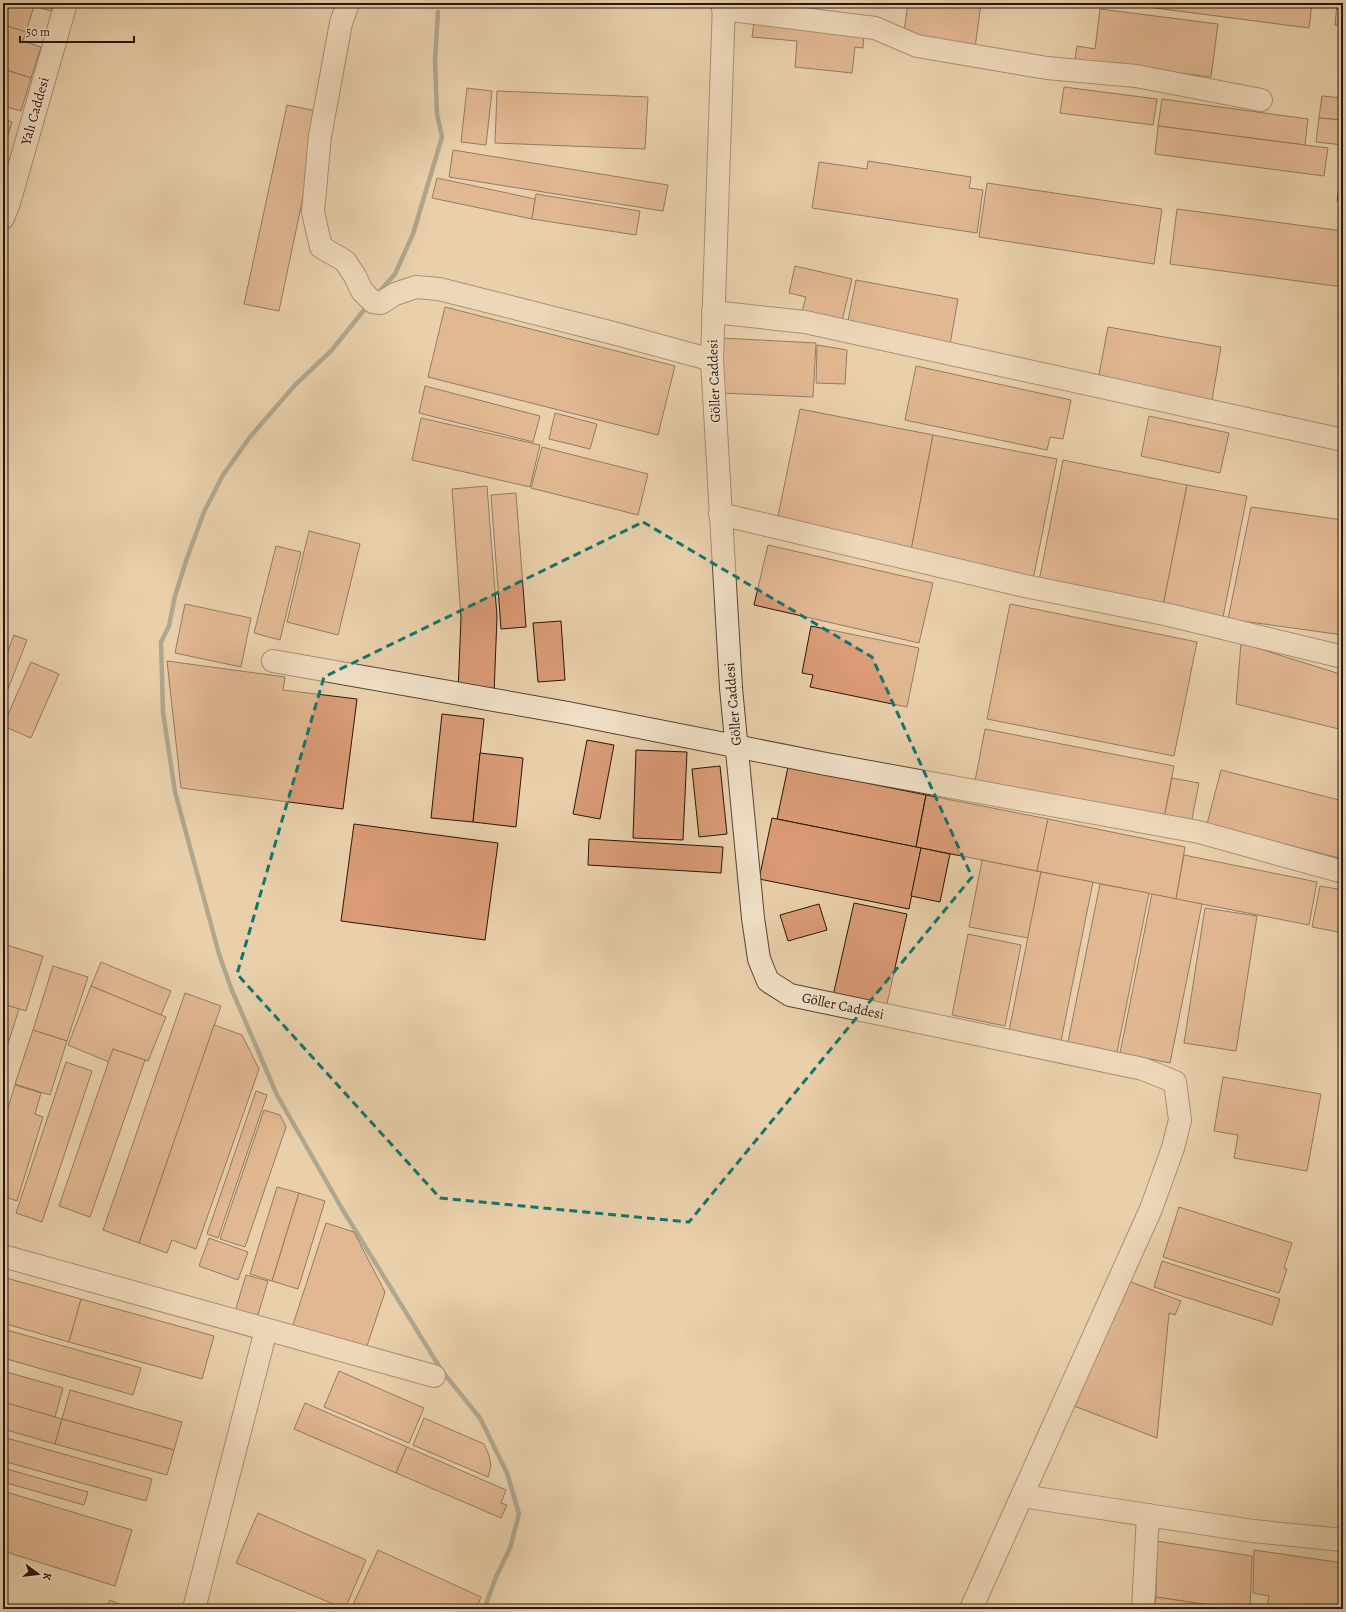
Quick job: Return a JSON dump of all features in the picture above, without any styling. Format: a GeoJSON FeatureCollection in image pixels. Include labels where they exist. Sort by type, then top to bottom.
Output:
{"type":"FeatureCollection","features":[{"type":"Feature","properties":{"kind":"street","name":"Yalı Caddesi"},"geometry":{"type":"LineString","coordinates":[[3,218],[9,203],[66,3]]}},
{"type":"Feature","properties":{"kind":"street"},"geometry":{"type":"LineString","coordinates":[[348,3],[339,30],[320,136],[313,212],[321,247],[345,261],[369,298],[381,303],[395,294],[416,287],[439,289],[613,333],[712,360]]}},
{"type":"Feature","properties":{"kind":"street"},"geometry":{"type":"LineString","coordinates":[[723,6],[876,28],[917,46],[1047,68],[1136,76],[1261,100]]}},
{"type":"Feature","properties":{"kind":"street","name":"Göller Caddesi"},"geometry":{"type":"LineString","coordinates":[[723,6],[712,360],[720,514],[736,746],[753,918],[759,959],[768,981],[790,995],[1143,1069],[1175,1082],[1180,1120],[1173,1148],[1151,1210],[1022,1496]]}},
{"type":"Feature","properties":{"kind":"street"},"geometry":{"type":"LineString","coordinates":[[713,312],[805,322],[1310,434],[1343,440]]}},
{"type":"Feature","properties":{"kind":"street"},"geometry":{"type":"LineString","coordinates":[[720,514],[1025,586],[1169,615],[1343,657]]}},
{"type":"Feature","properties":{"kind":"street"},"geometry":{"type":"LineString","coordinates":[[273,661],[568,713],[826,764],[1200,832],[1343,872]]}},
{"type":"Feature","properties":{"kind":"street"},"geometry":{"type":"LineString","coordinates":[[3,1256],[434,1376]]}},
{"type":"Feature","properties":{"kind":"street"},"geometry":{"type":"LineString","coordinates":[[194,1609],[266,1330]]}},
{"type":"Feature","properties":{"kind":"street"},"geometry":{"type":"LineString","coordinates":[[971,1609],[1022,1496],[1253,1531],[1343,1540]]}},
{"type":"Feature","properties":{"kind":"street"},"geometry":{"type":"LineString","coordinates":[[1143,1609],[1148,1515]]}},
{"type":"Feature","properties":{"kind":"highlighted area"},"geometry":{"type":"Polygon","coordinates":[[[643,522],[872,657],[972,877],[689,1222],[440,1198],[237,974],[324,677],[643,522]]]}},
{"type":"Feature","properties":{"kind":"building"},"geometry":{"type":"Polygon","coordinates":[[[3,3],[54,3],[51,11],[34,6],[26,32],[3,25],[3,3]]]}},
{"type":"Feature","properties":{"kind":"building"},"geometry":{"type":"Polygon","coordinates":[[[908,3],[981,3],[975,48],[904,32],[908,3]]]}},
{"type":"Feature","properties":{"kind":"building"},"geometry":{"type":"Polygon","coordinates":[[[1077,3],[1109,3],[1109,7],[1077,3]]]}},
{"type":"Feature","properties":{"kind":"building"},"geometry":{"type":"Polygon","coordinates":[[[1117,3],[1312,3],[1309,28],[1117,3]]]}},
{"type":"Feature","properties":{"kind":"building"},"geometry":{"type":"Polygon","coordinates":[[[1337,3],[1343,3],[1343,26],[1335,25],[1337,3]]]}},
{"type":"Feature","properties":{"kind":"building"},"geometry":{"type":"Polygon","coordinates":[[[1100,9],[1218,24],[1211,77],[1075,60],[1077,46],[1095,49],[1100,9]]]}},
{"type":"Feature","properties":{"kind":"building"},"geometry":{"type":"Polygon","coordinates":[[[754,23],[864,34],[863,48],[855,47],[852,73],[795,67],[797,41],[752,37],[754,23]]]}},
{"type":"Feature","properties":{"kind":"building"},"geometry":{"type":"Polygon","coordinates":[[[3,25],[26,32],[23,41],[41,47],[31,78],[3,69],[3,25]]]}},
{"type":"Feature","properties":{"kind":"building"},"geometry":{"type":"Polygon","coordinates":[[[3,69],[31,78],[21,111],[3,106],[3,69]]]}},
{"type":"Feature","properties":{"kind":"building"},"geometry":{"type":"Polygon","coordinates":[[[1064,87],[1157,99],[1153,125],[1060,113],[1064,87]]]}},
{"type":"Feature","properties":{"kind":"building"},"geometry":{"type":"Polygon","coordinates":[[[467,88],[492,91],[486,145],[461,142],[467,88]]]}},
{"type":"Feature","properties":{"kind":"building"},"geometry":{"type":"Polygon","coordinates":[[[497,91],[648,97],[645,149],[495,143],[497,91]]]}},
{"type":"Feature","properties":{"kind":"building"},"geometry":{"type":"Polygon","coordinates":[[[1322,96],[1343,98],[1343,120],[1319,118],[1322,96]]]}},
{"type":"Feature","properties":{"kind":"building"},"geometry":{"type":"Polygon","coordinates":[[[1162,99],[1308,119],[1305,145],[1158,126],[1162,99]]]}},
{"type":"Feature","properties":{"kind":"building"},"geometry":{"type":"Polygon","coordinates":[[[287,105],[321,112],[279,311],[244,304],[287,105]]]}},
{"type":"Feature","properties":{"kind":"building"},"geometry":{"type":"Polygon","coordinates":[[[1319,118],[1343,120],[1343,145],[1316,142],[1319,118]]]}},
{"type":"Feature","properties":{"kind":"building"},"geometry":{"type":"Polygon","coordinates":[[[3,119],[12,122],[3,152],[3,119]]]}},
{"type":"Feature","properties":{"kind":"building"},"geometry":{"type":"Polygon","coordinates":[[[1158,126],[1328,148],[1324,176],[1155,154],[1158,126]]]}},
{"type":"Feature","properties":{"kind":"building"},"geometry":{"type":"Polygon","coordinates":[[[453,150],[668,185],[663,211],[449,177],[453,150]]]}},
{"type":"Feature","properties":{"kind":"building"},"geometry":{"type":"Polygon","coordinates":[[[1343,154],[1343,202],[1337,201],[1343,154]]]}},
{"type":"Feature","properties":{"kind":"building"},"geometry":{"type":"Polygon","coordinates":[[[868,161],[971,177],[969,188],[983,190],[977,233],[812,208],[819,162],[867,169],[868,161]]]}},
{"type":"Feature","properties":{"kind":"building"},"geometry":{"type":"Polygon","coordinates":[[[437,178],[535,199],[532,219],[432,198],[437,178]]]}},
{"type":"Feature","properties":{"kind":"building"},"geometry":{"type":"Polygon","coordinates":[[[987,183],[1162,209],[1154,264],[979,237],[987,183]]]}},
{"type":"Feature","properties":{"kind":"building"},"geometry":{"type":"Polygon","coordinates":[[[536,194],[640,211],[636,235],[532,219],[536,194]]]}},
{"type":"Feature","properties":{"kind":"building"},"geometry":{"type":"Polygon","coordinates":[[[1177,209],[1343,231],[1343,287],[1170,264],[1177,209]]]}},
{"type":"Feature","properties":{"kind":"building"},"geometry":{"type":"Polygon","coordinates":[[[795,266],[852,279],[842,321],[802,311],[806,297],[789,293],[795,266]]]}},
{"type":"Feature","properties":{"kind":"building"},"geometry":{"type":"Polygon","coordinates":[[[856,280],[958,299],[949,350],[846,331],[856,280]]]}},
{"type":"Feature","properties":{"kind":"building"},"geometry":{"type":"Polygon","coordinates":[[[445,307],[675,366],[658,435],[428,377],[445,307]]]}},
{"type":"Feature","properties":{"kind":"building"},"geometry":{"type":"Polygon","coordinates":[[[1108,327],[1221,347],[1212,400],[1098,380],[1108,327]]]}},
{"type":"Feature","properties":{"kind":"building"},"geometry":{"type":"Polygon","coordinates":[[[722,338],[816,343],[813,397],[720,393],[722,338]]]}},
{"type":"Feature","properties":{"kind":"building"},"geometry":{"type":"Polygon","coordinates":[[[817,345],[847,350],[845,384],[816,383],[817,345]]]}},
{"type":"Feature","properties":{"kind":"building"},"geometry":{"type":"Polygon","coordinates":[[[916,366],[1071,400],[1063,439],[1050,437],[1047,450],[905,420],[916,366]]]}},
{"type":"Feature","properties":{"kind":"building"},"geometry":{"type":"Polygon","coordinates":[[[425,386],[540,416],[533,442],[419,413],[425,386]]]}},
{"type":"Feature","properties":{"kind":"building"},"geometry":{"type":"Polygon","coordinates":[[[800,409],[933,435],[910,556],[776,526],[800,409]]]}},
{"type":"Feature","properties":{"kind":"building"},"geometry":{"type":"Polygon","coordinates":[[[555,413],[597,424],[590,449],[549,439],[555,413]]]}},
{"type":"Feature","properties":{"kind":"building"},"geometry":{"type":"Polygon","coordinates":[[[1149,416],[1229,433],[1220,473],[1141,456],[1149,416]]]}},
{"type":"Feature","properties":{"kind":"building"},"geometry":{"type":"Polygon","coordinates":[[[421,418],[540,445],[530,487],[412,460],[421,418]]]}},
{"type":"Feature","properties":{"kind":"building"},"geometry":{"type":"Polygon","coordinates":[[[933,435],[1057,459],[1033,580],[910,556],[933,435]]]}},
{"type":"Feature","properties":{"kind":"building"},"geometry":{"type":"Polygon","coordinates":[[[542,447],[648,474],[638,515],[531,488],[542,447]]]}},
{"type":"Feature","properties":{"kind":"building"},"geometry":{"type":"Polygon","coordinates":[[[1063,460],[1187,485],[1163,606],[1039,581],[1063,460]]]}},
{"type":"Feature","properties":{"kind":"building"},"geometry":{"type":"Polygon","coordinates":[[[1187,485],[1247,496],[1223,617],[1163,606],[1187,485]]]}},
{"type":"Feature","properties":{"kind":"building"},"geometry":{"type":"Polygon","coordinates":[[[487,486],[497,617],[494,694],[458,693],[461,618],[452,489],[487,486]]]}},
{"type":"Feature","properties":{"kind":"building"},"geometry":{"type":"Polygon","coordinates":[[[516,493],[526,627],[501,629],[491,495],[516,493]]]}},
{"type":"Feature","properties":{"kind":"building"},"geometry":{"type":"Polygon","coordinates":[[[1251,507],[1343,520],[1343,635],[1228,619],[1251,507]]]}},
{"type":"Feature","properties":{"kind":"building"},"geometry":{"type":"Polygon","coordinates":[[[309,531],[360,544],[338,635],[287,622],[309,531]]]}},
{"type":"Feature","properties":{"kind":"building"},"geometry":{"type":"Polygon","coordinates":[[[768,545],[933,583],[919,643],[754,605],[768,545]]]}},
{"type":"Feature","properties":{"kind":"building"},"geometry":{"type":"Polygon","coordinates":[[[276,546],[301,552],[280,640],[254,633],[276,546]]]}},
{"type":"Feature","properties":{"kind":"building"},"geometry":{"type":"Polygon","coordinates":[[[185,604],[251,618],[241,667],[175,653],[185,604]]]}},
{"type":"Feature","properties":{"kind":"building"},"geometry":{"type":"Polygon","coordinates":[[[1010,604],[1197,642],[1174,756],[987,719],[1010,604]]]}},
{"type":"Feature","properties":{"kind":"building"},"geometry":{"type":"Polygon","coordinates":[[[561,621],[565,680],[538,682],[533,623],[561,621]]]}},
{"type":"Feature","properties":{"kind":"building"},"geometry":{"type":"Polygon","coordinates":[[[811,626],[919,648],[907,707],[810,687],[813,675],[802,673],[811,626]]]}},
{"type":"Feature","properties":{"kind":"building"},"geometry":{"type":"Polygon","coordinates":[[[14,635],[27,640],[3,702],[3,664],[14,635]]]}},
{"type":"Feature","properties":{"kind":"building"},"geometry":{"type":"Polygon","coordinates":[[[1241,643],[1343,675],[1343,730],[1236,704],[1241,643]]]}},
{"type":"Feature","properties":{"kind":"building"},"geometry":{"type":"Polygon","coordinates":[[[167,661],[285,677],[283,690],[357,699],[343,809],[181,788],[167,661]]]}},
{"type":"Feature","properties":{"kind":"building"},"geometry":{"type":"Polygon","coordinates":[[[31,662],[59,674],[31,738],[3,726],[31,662]]]}},
{"type":"Feature","properties":{"kind":"building"},"geometry":{"type":"Polygon","coordinates":[[[442,714],[484,719],[473,822],[431,818],[442,714]]]}},
{"type":"Feature","properties":{"kind":"building"},"geometry":{"type":"Polygon","coordinates":[[[985,729],[1174,766],[1164,818],[975,781],[985,729]]]}},
{"type":"Feature","properties":{"kind":"building"},"geometry":{"type":"Polygon","coordinates":[[[587,740],[614,745],[600,819],[573,814],[587,740]]]}},
{"type":"Feature","properties":{"kind":"building"},"geometry":{"type":"Polygon","coordinates":[[[636,750],[687,752],[683,840],[633,838],[636,750]]]}},
{"type":"Feature","properties":{"kind":"building"},"geometry":{"type":"Polygon","coordinates":[[[480,753],[523,758],[516,827],[473,822],[480,753]]]}},
{"type":"Feature","properties":{"kind":"building"},"geometry":{"type":"Polygon","coordinates":[[[720,766],[727,834],[699,837],[692,769],[720,766]]]}},
{"type":"Feature","properties":{"kind":"building"},"geometry":{"type":"Polygon","coordinates":[[[788,767],[926,795],[916,847],[777,819],[788,767]]]}},
{"type":"Feature","properties":{"kind":"building"},"geometry":{"type":"Polygon","coordinates":[[[1221,770],[1343,801],[1343,859],[1207,824],[1221,770]]]}},
{"type":"Feature","properties":{"kind":"building"},"geometry":{"type":"Polygon","coordinates":[[[1172,778],[1199,783],[1191,824],[1164,818],[1172,778]]]}},
{"type":"Feature","properties":{"kind":"building"},"geometry":{"type":"Polygon","coordinates":[[[926,795],[1048,819],[1037,871],[916,847],[926,795]]]}},
{"type":"Feature","properties":{"kind":"building"},"geometry":{"type":"Polygon","coordinates":[[[772,818],[921,848],[909,909],[759,879],[772,818]]]}},
{"type":"Feature","properties":{"kind":"building"},"geometry":{"type":"Polygon","coordinates":[[[1048,819],[1185,847],[1176,899],[1037,871],[1048,819]]]}},
{"type":"Feature","properties":{"kind":"building"},"geometry":{"type":"Polygon","coordinates":[[[354,824],[498,843],[485,940],[341,921],[354,824]]]}},
{"type":"Feature","properties":{"kind":"building"},"geometry":{"type":"Polygon","coordinates":[[[589,839],[723,847],[721,873],[588,865],[589,839]]]}},
{"type":"Feature","properties":{"kind":"building"},"geometry":{"type":"Polygon","coordinates":[[[921,848],[950,854],[940,902],[911,896],[921,848]]]}},
{"type":"Feature","properties":{"kind":"building"},"geometry":{"type":"Polygon","coordinates":[[[1184,855],[1317,882],[1309,925],[1176,899],[1184,855]]]}},
{"type":"Feature","properties":{"kind":"building"},"geometry":{"type":"Polygon","coordinates":[[[982,860],[1041,872],[1028,938],[969,927],[982,860]]]}},
{"type":"Feature","properties":{"kind":"building"},"geometry":{"type":"Polygon","coordinates":[[[1041,872],[1093,882],[1061,1041],[1009,1031],[1041,872]]]}},
{"type":"Feature","properties":{"kind":"building"},"geometry":{"type":"Polygon","coordinates":[[[1100,884],[1149,893],[1117,1052],[1068,1042],[1100,884]]]}},
{"type":"Feature","properties":{"kind":"building"},"geometry":{"type":"Polygon","coordinates":[[[1320,886],[1343,890],[1343,933],[1312,927],[1320,886]]]}},
{"type":"Feature","properties":{"kind":"building"},"geometry":{"type":"Polygon","coordinates":[[[1152,894],[1202,904],[1170,1063],[1120,1053],[1152,894]]]}},
{"type":"Feature","properties":{"kind":"building"},"geometry":{"type":"Polygon","coordinates":[[[854,903],[907,914],[886,1008],[833,996],[854,903]]]}},
{"type":"Feature","properties":{"kind":"building"},"geometry":{"type":"Polygon","coordinates":[[[819,904],[827,930],[788,941],[780,915],[819,904]]]}},
{"type":"Feature","properties":{"kind":"building"},"geometry":{"type":"Polygon","coordinates":[[[1205,908],[1257,916],[1236,1051],[1184,1043],[1205,908]]]}},
{"type":"Feature","properties":{"kind":"building"},"geometry":{"type":"Polygon","coordinates":[[[968,934],[1021,945],[1005,1026],[952,1015],[968,934]]]}},
{"type":"Feature","properties":{"kind":"building"},"geometry":{"type":"Polygon","coordinates":[[[3,944],[43,956],[26,1011],[3,1004],[3,944]]]}},
{"type":"Feature","properties":{"kind":"building"},"geometry":{"type":"Polygon","coordinates":[[[101,962],[171,991],[161,1015],[91,986],[101,962]]]}},
{"type":"Feature","properties":{"kind":"building"},"geometry":{"type":"Polygon","coordinates":[[[53,966],[88,977],[67,1041],[33,1030],[53,966]]]}},
{"type":"Feature","properties":{"kind":"building"},"geometry":{"type":"Polygon","coordinates":[[[91,986],[166,1017],[148,1061],[113,1049],[109,1062],[68,1045],[91,986]]]}},
{"type":"Feature","properties":{"kind":"building"},"geometry":{"type":"Polygon","coordinates":[[[185,993],[221,1006],[139,1243],[103,1230],[185,993]]]}},
{"type":"Feature","properties":{"kind":"building"},"geometry":{"type":"Polygon","coordinates":[[[3,1004],[19,1009],[3,1060],[3,1004]]]}},
{"type":"Feature","properties":{"kind":"building"},"geometry":{"type":"Polygon","coordinates":[[[214,1025],[242,1035],[259,1069],[196,1249],[172,1240],[167,1253],[139,1243],[214,1025]]]}},
{"type":"Feature","properties":{"kind":"building"},"geometry":{"type":"Polygon","coordinates":[[[33,1030],[67,1041],[50,1095],[15,1084],[33,1030]]]}},
{"type":"Feature","properties":{"kind":"building"},"geometry":{"type":"Polygon","coordinates":[[[113,1049],[145,1060],[90,1217],[59,1206],[113,1049]]]}},
{"type":"Feature","properties":{"kind":"building"},"geometry":{"type":"Polygon","coordinates":[[[66,1062],[92,1071],[42,1222],[16,1213],[66,1062]]]}},
{"type":"Feature","properties":{"kind":"building"},"geometry":{"type":"Polygon","coordinates":[[[1223,1077],[1321,1094],[1307,1171],[1234,1158],[1238,1135],[1214,1131],[1223,1077]]]}},
{"type":"Feature","properties":{"kind":"building"},"geometry":{"type":"Polygon","coordinates":[[[15,1085],[41,1093],[35,1114],[43,1117],[17,1201],[3,1196],[3,1124],[15,1085]]]}},
{"type":"Feature","properties":{"kind":"building"},"geometry":{"type":"Polygon","coordinates":[[[256,1091],[267,1095],[218,1238],[207,1234],[256,1091]]]}},
{"type":"Feature","properties":{"kind":"building"},"geometry":{"type":"Polygon","coordinates":[[[264,1110],[280,1115],[286,1127],[245,1247],[220,1239],[264,1110]]]}},
{"type":"Feature","properties":{"kind":"building"},"geometry":{"type":"Polygon","coordinates":[[[277,1187],[299,1193],[272,1281],[250,1274],[277,1187]]]}},
{"type":"Feature","properties":{"kind":"building"},"geometry":{"type":"Polygon","coordinates":[[[299,1193],[325,1201],[298,1289],[272,1281],[299,1193]]]}},
{"type":"Feature","properties":{"kind":"building"},"geometry":{"type":"Polygon","coordinates":[[[1179,1207],[1292,1243],[1284,1268],[1287,1269],[1279,1293],[1163,1257],[1179,1207]]]}},
{"type":"Feature","properties":{"kind":"building"},"geometry":{"type":"Polygon","coordinates":[[[326,1223],[354,1232],[385,1292],[364,1355],[291,1331],[326,1223]]]}},
{"type":"Feature","properties":{"kind":"building"},"geometry":{"type":"Polygon","coordinates":[[[209,1238],[248,1252],[238,1280],[199,1266],[209,1238]]]}},
{"type":"Feature","properties":{"kind":"building"},"geometry":{"type":"Polygon","coordinates":[[[1162,1261],[1280,1299],[1272,1325],[1154,1287],[1162,1261]]]}},
{"type":"Feature","properties":{"kind":"building"},"geometry":{"type":"Polygon","coordinates":[[[246,1275],[268,1281],[255,1325],[233,1318],[246,1275]]]}},
{"type":"Feature","properties":{"kind":"building"},"geometry":{"type":"Polygon","coordinates":[[[3,1277],[81,1299],[69,1342],[3,1323],[3,1277]]]}},
{"type":"Feature","properties":{"kind":"building"},"geometry":{"type":"Polygon","coordinates":[[[1123,1279],[1181,1301],[1175,1315],[1169,1313],[1157,1438],[1074,1406],[1123,1279]]]}},
{"type":"Feature","properties":{"kind":"building"},"geometry":{"type":"Polygon","coordinates":[[[81,1299],[214,1336],[202,1379],[69,1342],[81,1299]]]}},
{"type":"Feature","properties":{"kind":"building"},"geometry":{"type":"Polygon","coordinates":[[[3,1329],[141,1368],[133,1395],[3,1358],[3,1329]]]}},
{"type":"Feature","properties":{"kind":"building"},"geometry":{"type":"Polygon","coordinates":[[[3,1371],[63,1388],[55,1417],[3,1402],[3,1371]]]}},
{"type":"Feature","properties":{"kind":"building"},"geometry":{"type":"Polygon","coordinates":[[[339,1371],[424,1408],[409,1443],[324,1407],[339,1371]]]}},
{"type":"Feature","properties":{"kind":"building"},"geometry":{"type":"Polygon","coordinates":[[[70,1390],[182,1422],[174,1450],[62,1419],[70,1390]]]}},
{"type":"Feature","properties":{"kind":"building"},"geometry":{"type":"Polygon","coordinates":[[[3,1402],[62,1419],[55,1444],[3,1429],[3,1402]]]}},
{"type":"Feature","properties":{"kind":"building"},"geometry":{"type":"Polygon","coordinates":[[[305,1403],[407,1447],[396,1473],[294,1429],[305,1403]]]}},
{"type":"Feature","properties":{"kind":"building"},"geometry":{"type":"Polygon","coordinates":[[[424,1418],[484,1444],[489,1455],[491,1466],[488,1477],[413,1445],[424,1418]]]}},
{"type":"Feature","properties":{"kind":"building"},"geometry":{"type":"Polygon","coordinates":[[[62,1419],[174,1450],[167,1475],[55,1444],[62,1419]]]}},
{"type":"Feature","properties":{"kind":"building"},"geometry":{"type":"Polygon","coordinates":[[[3,1437],[152,1479],[146,1501],[3,1461],[3,1437]]]}},
{"type":"Feature","properties":{"kind":"building"},"geometry":{"type":"Polygon","coordinates":[[[407,1447],[506,1490],[501,1503],[507,1505],[501,1518],[396,1473],[407,1447]]]}},
{"type":"Feature","properties":{"kind":"building"},"geometry":{"type":"Polygon","coordinates":[[[3,1468],[88,1492],[84,1505],[3,1482],[3,1468]]]}},
{"type":"Feature","properties":{"kind":"building"},"geometry":{"type":"Polygon","coordinates":[[[3,1491],[132,1530],[115,1586],[3,1551],[3,1491]]]}},
{"type":"Feature","properties":{"kind":"building"},"geometry":{"type":"Polygon","coordinates":[[[258,1513],[366,1560],[345,1609],[236,1563],[258,1513]]]}},
{"type":"Feature","properties":{"kind":"building"},"geometry":{"type":"Polygon","coordinates":[[[1156,1541],[1252,1556],[1250,1609],[1235,1609],[1156,1597],[1156,1541]]]}},
{"type":"Feature","properties":{"kind":"building"},"geometry":{"type":"Polygon","coordinates":[[[378,1550],[481,1597],[476,1609],[351,1609],[378,1550]]]}},
{"type":"Feature","properties":{"kind":"building"},"geometry":{"type":"Polygon","coordinates":[[[1254,1550],[1343,1563],[1343,1609],[1267,1609],[1269,1596],[1253,1593],[1254,1550]]]}},
{"type":"Feature","properties":{"kind":"building"},"geometry":{"type":"Polygon","coordinates":[[[1156,1597],[1235,1609],[1154,1609],[1156,1597]]]}},
{"type":"Feature","properties":{"kind":"building"},"geometry":{"type":"Polygon","coordinates":[[[110,1600],[130,1609],[106,1609],[110,1600]]]}},
{"type":"Feature","properties":{"kind":"waterway"},"geometry":{"type":"LineString","coordinates":[[378,293],[395,274],[413,234],[442,137],[437,114],[435,60],[438,12]]}},
{"type":"Feature","properties":{"kind":"waterway"},"geometry":{"type":"LineString","coordinates":[[368,305],[331,351],[295,385],[250,437],[223,475],[204,512],[175,596],[169,626],[161,642],[163,712],[175,792],[219,954],[231,988],[277,1095],[341,1207],[442,1371],[480,1418],[507,1473],[519,1514],[510,1548],[496,1577],[484,1609]]}}]}
